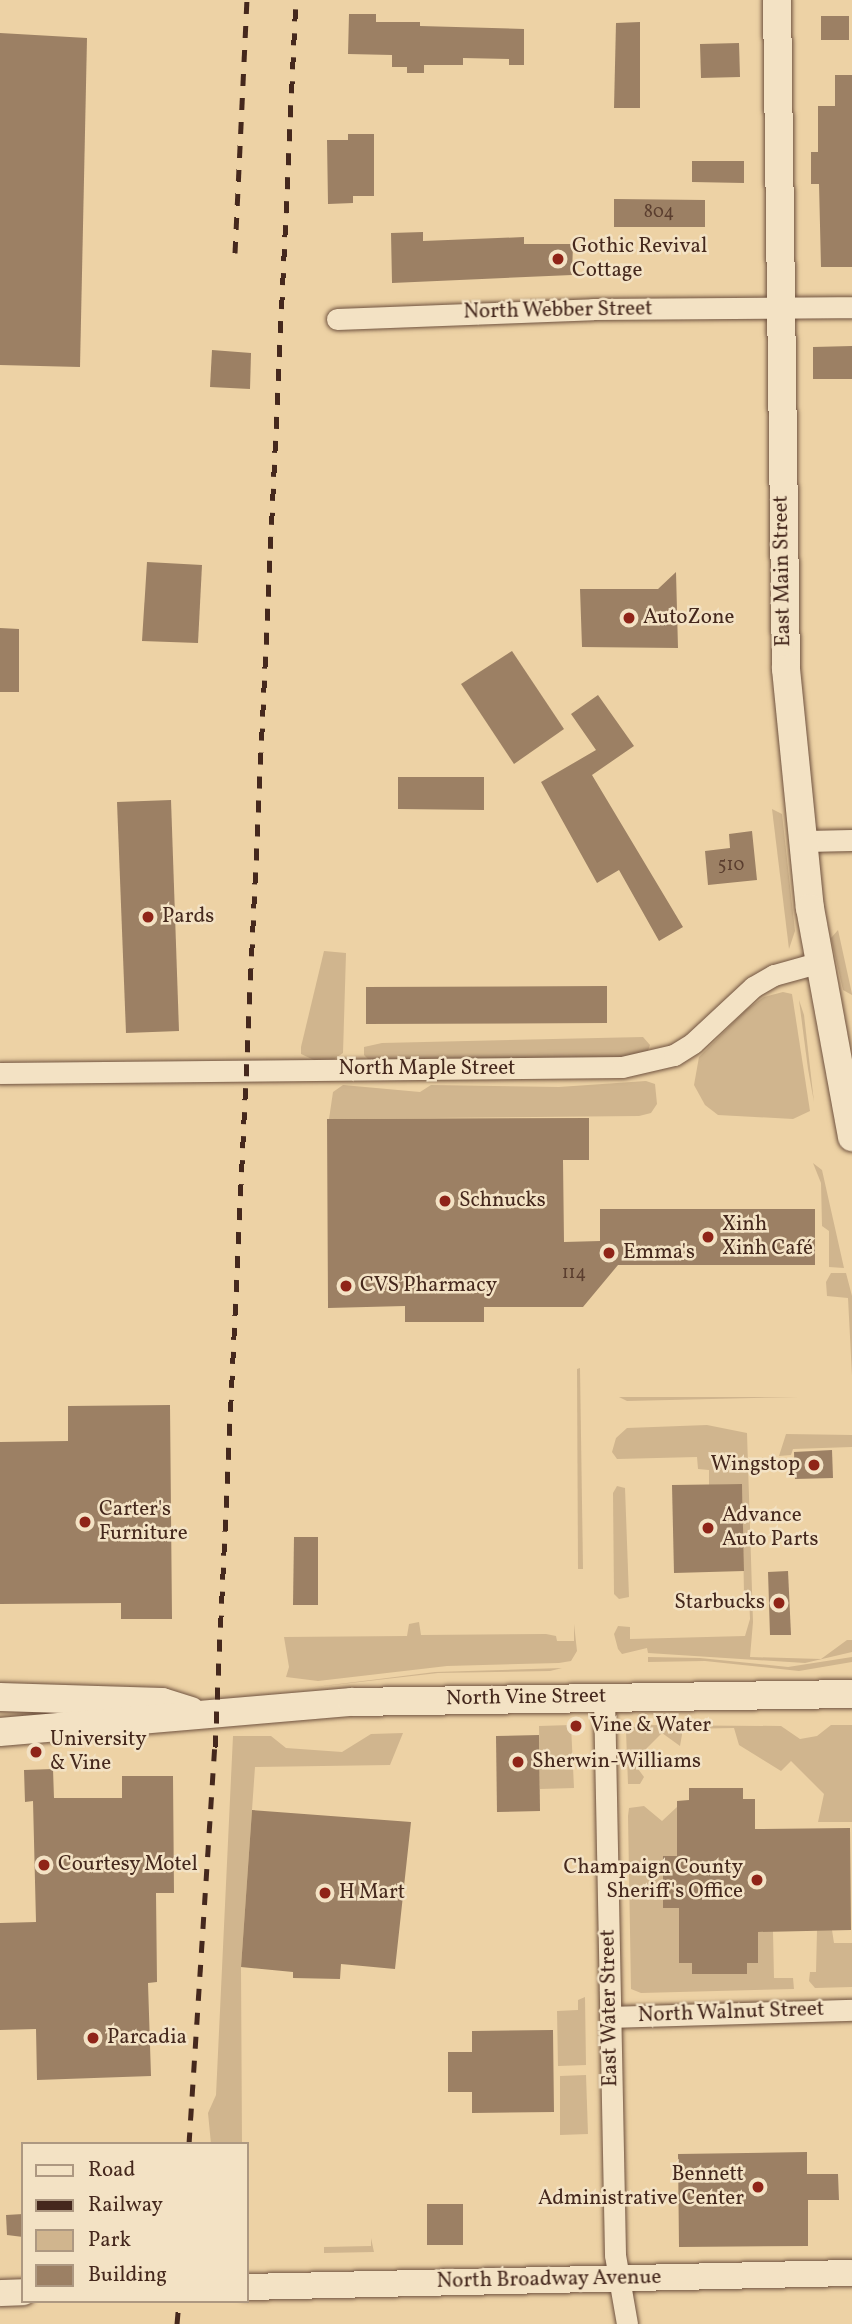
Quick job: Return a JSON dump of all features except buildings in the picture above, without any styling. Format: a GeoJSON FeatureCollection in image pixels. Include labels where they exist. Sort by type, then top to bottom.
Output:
{"type":"FeatureCollection","features":[{"type":"Feature","properties":{"kind":"main road","name":"East Main Street"},"geometry":{"type":"LineString","coordinates":[[777,0],[783,616],[804,841],[821,962],[852,1135]]}},
{"type":"Feature","properties":{"kind":"main road","name":"North Vine Street"},"geometry":{"type":"LineString","coordinates":[[0,1731],[171,1720],[200,1713],[352,1702],[852,1694]]}},
{"type":"Feature","properties":{"kind":"main road","name":"North Vine Street"},"geometry":{"type":"LineString","coordinates":[[0,1698],[162,1702],[200,1713]]}},
{"type":"Feature","properties":{"kind":"street","name":"North Webber Street"},"geometry":{"type":"LineString","coordinates":[[337,320],[418,314],[852,307]]}},
{"type":"Feature","properties":{"kind":"street"},"geometry":{"type":"LineString","coordinates":[[804,841],[852,840]]}},
{"type":"Feature","properties":{"kind":"street","name":"North Maple Street"},"geometry":{"type":"LineString","coordinates":[[0,1073],[622,1067],[674,1055],[693,1043],[753,987],[774,975],[821,962]]}},
{"type":"Feature","properties":{"kind":"street","name":"East Water Street"},"geometry":{"type":"LineString","coordinates":[[604,1696],[615,2255],[627,2324]]}},
{"type":"Feature","properties":{"kind":"street","name":"North Walnut Street"},"geometry":{"type":"LineString","coordinates":[[610,2017],[852,2010]]}},
{"type":"Feature","properties":{"kind":"street","name":"North Broadway Avenue"},"geometry":{"type":"LineString","coordinates":[[248,2287],[852,2273]]}},
{"type":"Feature","properties":{"kind":"green space"},"geometry":{"type":"Polygon","coordinates":[[[772,809],[782,814],[795,931],[789,949],[772,809]]]}},
{"type":"Feature","properties":{"kind":"green space"},"geometry":{"type":"Polygon","coordinates":[[[838,930],[852,995],[843,990],[831,938],[838,930]]]}},
{"type":"Feature","properties":{"kind":"green space"},"geometry":{"type":"Polygon","coordinates":[[[324,951],[346,953],[343,1053],[333,1060],[314,1060],[301,1054],[301,1047],[324,951]]]}},
{"type":"Feature","properties":{"kind":"green space"},"geometry":{"type":"Polygon","coordinates":[[[783,992],[792,994],[810,1111],[793,1119],[718,1115],[705,1105],[694,1085],[699,1057],[746,1010],[764,997],[783,992]]]}},
{"type":"Feature","properties":{"kind":"green space"},"geometry":{"type":"Polygon","coordinates":[[[799,1000],[804,1015],[814,1102],[808,1069],[799,1000]]]}},
{"type":"Feature","properties":{"kind":"green space"},"geometry":{"type":"Polygon","coordinates":[[[643,1037],[650,1045],[646,1056],[368,1059],[364,1055],[364,1047],[382,1043],[643,1037]]]}},
{"type":"Feature","properties":{"kind":"green space"},"geometry":{"type":"Polygon","coordinates":[[[646,1081],[655,1084],[657,1104],[651,1113],[639,1116],[329,1119],[333,1092],[343,1085],[420,1092],[431,1085],[559,1087],[646,1081]]]}},
{"type":"Feature","properties":{"kind":"green space"},"geometry":{"type":"Polygon","coordinates":[[[813,1163],[822,1170],[844,1268],[829,1267],[829,1231],[822,1226],[821,1183],[813,1163]]]}},
{"type":"Feature","properties":{"kind":"green space"},"geometry":{"type":"Polygon","coordinates":[[[831,1273],[846,1273],[852,1296],[852,1376],[848,1298],[827,1296],[826,1282],[831,1273]]]}},
{"type":"Feature","properties":{"kind":"green space"},"geometry":{"type":"Polygon","coordinates":[[[580,1368],[583,1569],[578,1569],[577,1369],[580,1368]]]}},
{"type":"Feature","properties":{"kind":"green space"},"geometry":{"type":"Polygon","coordinates":[[[619,1397],[799,1397],[627,1401],[619,1397]]]}},
{"type":"Feature","properties":{"kind":"green space"},"geometry":{"type":"Polygon","coordinates":[[[707,1425],[747,1433],[753,1622],[750,1657],[821,1659],[847,1640],[852,1640],[852,1652],[805,1663],[648,1653],[647,1648],[622,1654],[618,1649],[614,1634],[618,1626],[630,1627],[630,1639],[745,1636],[750,1619],[749,1596],[744,1594],[742,1484],[709,1485],[709,1470],[698,1469],[697,1457],[617,1459],[612,1452],[616,1438],[627,1428],[707,1425]]]}},
{"type":"Feature","properties":{"kind":"green space"},"geometry":{"type":"Polygon","coordinates":[[[786,1434],[852,1435],[852,1447],[793,1449],[791,1455],[779,1456],[786,1434]]]}},
{"type":"Feature","properties":{"kind":"green space"},"geometry":{"type":"Polygon","coordinates":[[[617,1486],[625,1488],[629,1597],[619,1599],[614,1594],[613,1493],[617,1486]]]}},
{"type":"Feature","properties":{"kind":"green space"},"geometry":{"type":"Polygon","coordinates":[[[419,1622],[421,1635],[546,1634],[556,1636],[557,1641],[574,1641],[574,1624],[577,1651],[571,1661],[559,1663],[447,1666],[318,1681],[286,1677],[289,1667],[284,1637],[407,1636],[409,1624],[419,1622]]]}},
{"type":"Feature","properties":{"kind":"green space"},"geometry":{"type":"Polygon","coordinates":[[[648,1657],[700,1658],[788,1667],[852,1657],[852,1662],[799,1671],[705,1661],[648,1662],[648,1657]]]}},
{"type":"Feature","properties":{"kind":"green space"},"geometry":{"type":"Polygon","coordinates":[[[562,1668],[550,1671],[438,1673],[307,1688],[435,1672],[562,1668]]]}},
{"type":"Feature","properties":{"kind":"green space"},"geometry":{"type":"Polygon","coordinates":[[[571,1725],[574,1788],[540,1789],[539,1726],[571,1725]]]}},
{"type":"Feature","properties":{"kind":"green space"},"geometry":{"type":"Polygon","coordinates":[[[639,1725],[781,1726],[800,1739],[817,1736],[831,1725],[852,1725],[852,1822],[818,1822],[824,1794],[791,1761],[781,1771],[739,1745],[734,1728],[683,1729],[680,1746],[662,1733],[633,1762],[644,1777],[640,1784],[628,1784],[626,1731],[639,1725]]]}},
{"type":"Feature","properties":{"kind":"green space"},"geometry":{"type":"Polygon","coordinates":[[[403,1733],[390,1765],[255,1767],[241,1967],[242,2142],[211,2142],[208,2113],[216,2095],[233,1736],[271,1736],[286,1748],[342,1752],[371,1734],[403,1733]]]}},
{"type":"Feature","properties":{"kind":"green space"},"geometry":{"type":"Polygon","coordinates":[[[644,1806],[662,1821],[677,1807],[677,1856],[663,1856],[663,1908],[679,1908],[679,1963],[692,1962],[692,1974],[747,1974],[747,1962],[758,1962],[758,1932],[773,1931],[774,1978],[793,1978],[794,1989],[641,1993],[631,1989],[628,1816],[629,1808],[644,1806]]]}},
{"type":"Feature","properties":{"kind":"green space"},"geometry":{"type":"Polygon","coordinates":[[[817,1930],[832,1930],[834,1943],[852,1943],[852,1987],[815,1988],[809,1981],[810,1972],[816,1972],[817,1930]]]}},
{"type":"Feature","properties":{"kind":"green space"},"geometry":{"type":"Polygon","coordinates":[[[585,1997],[586,2065],[558,2066],[557,2011],[578,2010],[578,2000],[585,1997]]]}},
{"type":"Feature","properties":{"kind":"green space"},"geometry":{"type":"Polygon","coordinates":[[[586,2075],[588,2134],[560,2135],[560,2076],[586,2075]]]}},
{"type":"Feature","properties":{"kind":"green space"},"geometry":{"type":"Polygon","coordinates":[[[371,2238],[374,2252],[324,2253],[324,2247],[371,2246],[371,2238]]]}},
{"type":"Feature","properties":{"kind":"railway"},"geometry":{"type":"LineString","coordinates":[[235,253],[247,0]]}},
{"type":"Feature","properties":{"kind":"railway"},"geometry":{"type":"LineString","coordinates":[[189,2142],[215,1747],[296,0]]}},
{"type":"Feature","properties":{"kind":"railway"},"geometry":{"type":"LineString","coordinates":[[177,2324],[179,2303]]}},
{"type":"Feature","properties":{"kind":"place","name":"Gothic Revival Cottage"},"geometry":{"type":"Point","coordinates":[558,259]}},
{"type":"Feature","properties":{"kind":"place","name":"AutoZone"},"geometry":{"type":"Point","coordinates":[629,618]}},
{"type":"Feature","properties":{"kind":"place","name":"Pards"},"geometry":{"type":"Point","coordinates":[148,917]}},
{"type":"Feature","properties":{"kind":"place","name":"Schnucks"},"geometry":{"type":"Point","coordinates":[445,1201]}},
{"type":"Feature","properties":{"kind":"place","name":"Xinh Xinh Café"},"geometry":{"type":"Point","coordinates":[708,1237]}},
{"type":"Feature","properties":{"kind":"place","name":"Emma's"},"geometry":{"type":"Point","coordinates":[609,1253]}},
{"type":"Feature","properties":{"kind":"place","name":"CVS Pharmacy"},"geometry":{"type":"Point","coordinates":[346,1286]}},
{"type":"Feature","properties":{"kind":"place","name":"Wingstop"},"geometry":{"type":"Point","coordinates":[814,1465]}},
{"type":"Feature","properties":{"kind":"place","name":"Carter's Furniture"},"geometry":{"type":"Point","coordinates":[85,1522]}},
{"type":"Feature","properties":{"kind":"place","name":"Advance Auto Parts"},"geometry":{"type":"Point","coordinates":[708,1528]}},
{"type":"Feature","properties":{"kind":"place","name":"Starbucks"},"geometry":{"type":"Point","coordinates":[779,1603]}},
{"type":"Feature","properties":{"kind":"place","name":"Vine & Water"},"geometry":{"type":"Point","coordinates":[576,1726]}},
{"type":"Feature","properties":{"kind":"place","name":"University & Vine"},"geometry":{"type":"Point","coordinates":[36,1752]}},
{"type":"Feature","properties":{"kind":"place","name":"Sherwin-Williams"},"geometry":{"type":"Point","coordinates":[518,1762]}},
{"type":"Feature","properties":{"kind":"place","name":"Courtesy Motel"},"geometry":{"type":"Point","coordinates":[44,1865]}},
{"type":"Feature","properties":{"kind":"place","name":"Champaign County Sheriff's Office"},"geometry":{"type":"Point","coordinates":[757,1880]}},
{"type":"Feature","properties":{"kind":"place","name":"H Mart"},"geometry":{"type":"Point","coordinates":[325,1893]}},
{"type":"Feature","properties":{"kind":"place","name":"Parcadia"},"geometry":{"type":"Point","coordinates":[93,2038]}},
{"type":"Feature","properties":{"kind":"place","name":"Bennett Administrative Center"},"geometry":{"type":"Point","coordinates":[758,2187]}}]}
